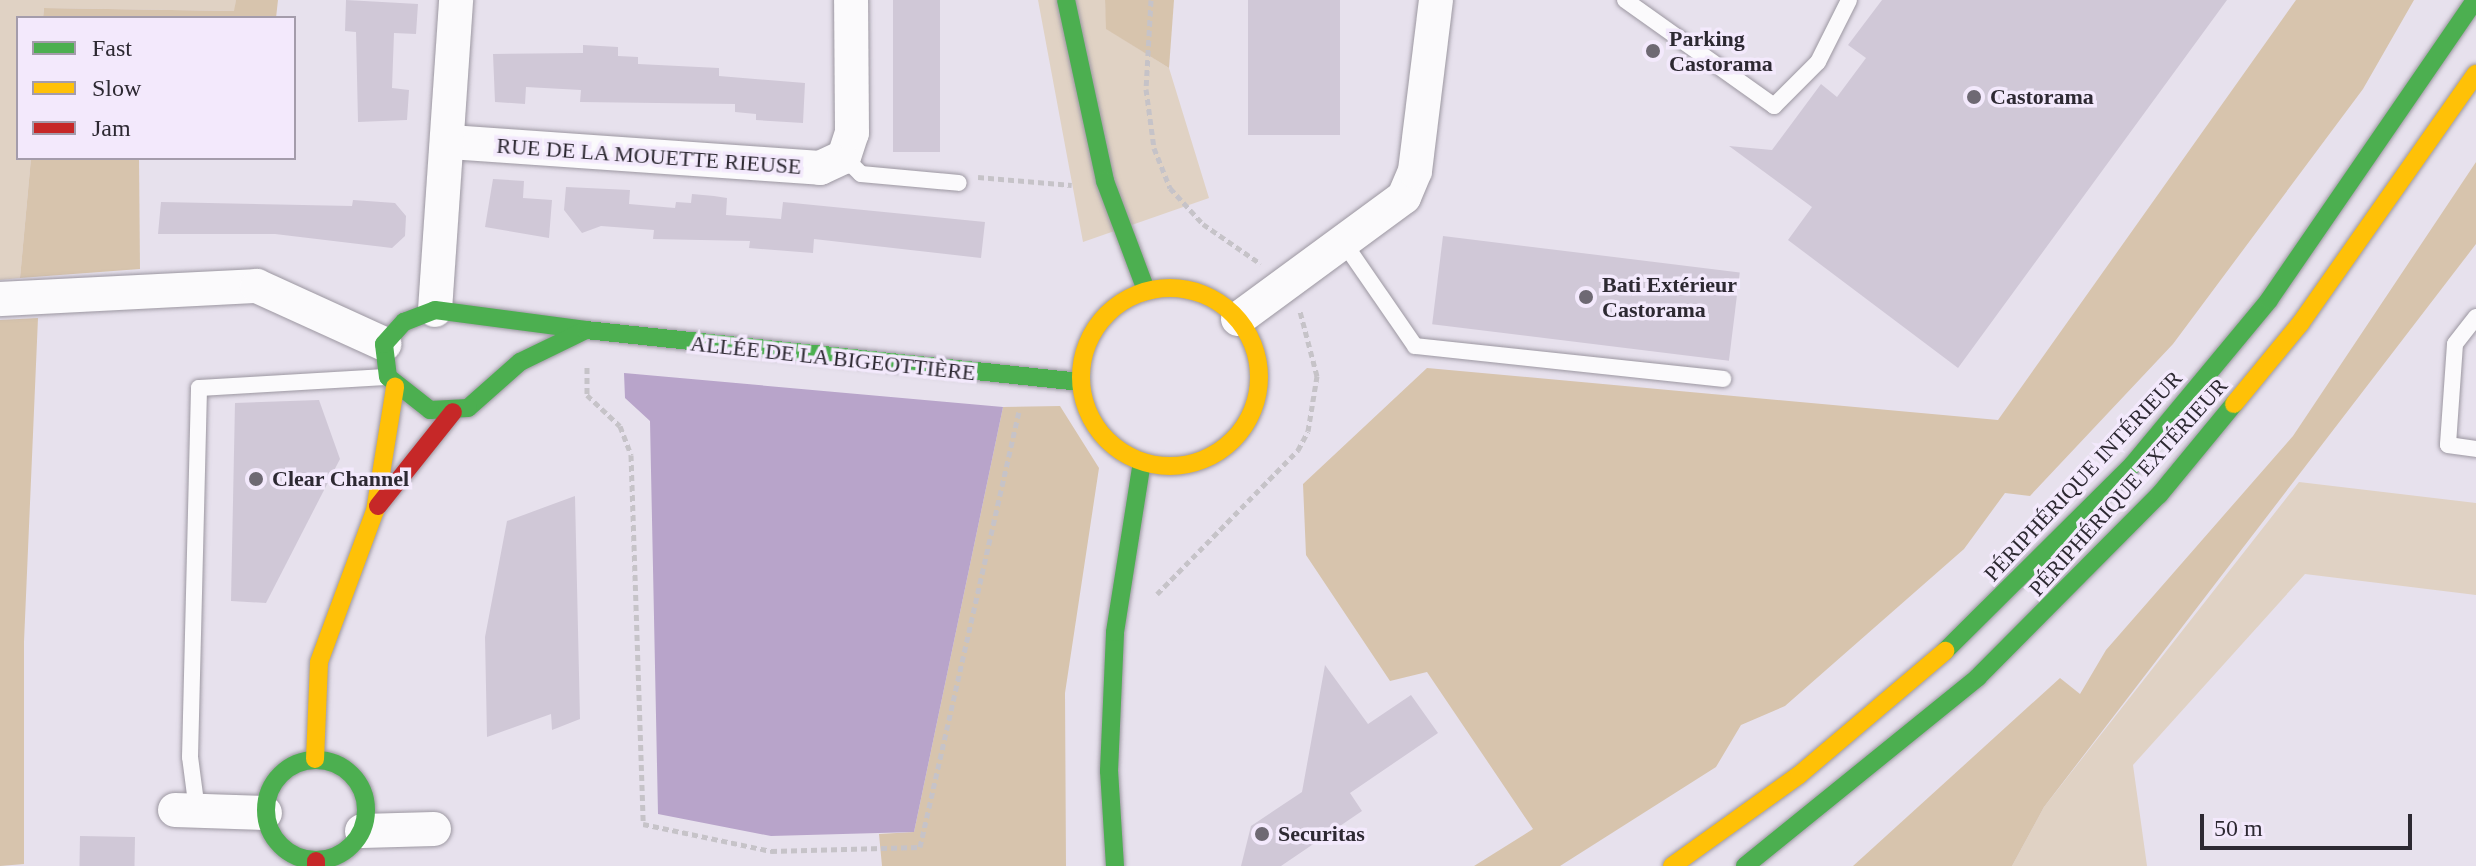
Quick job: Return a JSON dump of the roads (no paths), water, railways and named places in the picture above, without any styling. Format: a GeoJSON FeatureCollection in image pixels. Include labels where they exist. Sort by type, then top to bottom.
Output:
{"type":"FeatureCollection","features":[{"type":"Feature","properties":{"kind":"main road"},"geometry":{"type":"LineString","coordinates":[[1066,0],[1105,181],[1146,290]]}},
{"type":"Feature","properties":{"kind":"main road","name":"PÉRIPHÉRIQUE INTÉRIEUR"},"geometry":{"type":"LineString","coordinates":[[1672,866],[1859,726],[2029,572],[2184,406],[2329,213],[2475,0]]}},
{"type":"Feature","properties":{"kind":"main road"},"geometry":{"type":"LineString","coordinates":[[2329,213],[2338,164],[2431,25]]}},
{"type":"Feature","properties":{"kind":"main road","name":"PÉRIPHÉRIQUE EXTÉRIEUR"},"geometry":{"type":"LineString","coordinates":[[1745,866],[1978,677],[2129,528],[2246,393],[2403,183],[2476,74]]}},
{"type":"Feature","properties":{"kind":"main road"},"geometry":{"type":"LineString","coordinates":[[2403,183],[2442,159]]}},
{"type":"Feature","properties":{"kind":"main road"},"geometry":{"type":"LineString","coordinates":[[1146,290],[1196,292],[1238,319],[1255,348],[1259,381],[1252,413],[1234,440],[1207,459],[1174,467],[1142,462],[1099,432],[1080,382],[1097,325],[1146,290]]}},
{"type":"Feature","properties":{"kind":"main road"},"geometry":{"type":"LineString","coordinates":[[315,759],[319,662],[375,511],[389,369],[404,322],[435,310]]}},
{"type":"Feature","properties":{"kind":"main road","name":"ALLÉE DE LA BIGEOTTIÈRE"},"geometry":{"type":"LineString","coordinates":[[435,310],[586,330],[1080,382]]}},
{"type":"Feature","properties":{"kind":"main road"},"geometry":{"type":"LineString","coordinates":[[389,369],[430,410],[453,412],[468,408],[520,362],[586,330]]}},
{"type":"Feature","properties":{"kind":"main road"},"geometry":{"type":"LineString","coordinates":[[375,511],[453,412]]}},
{"type":"Feature","properties":{"kind":"main road"},"geometry":{"type":"LineString","coordinates":[[1115,866],[1109,771],[1115,632],[1142,462]]}},
{"type":"Feature","properties":{"kind":"main road"},"geometry":{"type":"LineString","coordinates":[[315,759],[358,782],[365,797],[362,831],[344,852],[316,863],[287,852],[265,813],[285,770],[315,759]]}},
{"type":"Feature","properties":{"kind":"street"},"geometry":{"type":"LineString","coordinates":[[435,310],[450,142],[456,0]]}},
{"type":"Feature","properties":{"kind":"street"},"geometry":{"type":"LineString","coordinates":[[844,157],[852,133],[851,0]]}},
{"type":"Feature","properties":{"kind":"street"},"geometry":{"type":"LineString","coordinates":[[1238,319],[1281,285],[1394,207],[1410,186],[1436,0]]}},
{"type":"Feature","properties":{"kind":"street","name":"RUE DE LA MOUETTE RIEUSE"},"geometry":{"type":"LineString","coordinates":[[450,142],[820,168],[844,157]]}},
{"type":"Feature","properties":{"kind":"street"},"geometry":{"type":"LineString","coordinates":[[0,299],[257,286],[389,369]]}},
{"type":"Feature","properties":{"kind":"street"},"geometry":{"type":"LineString","coordinates":[[186,810],[265,813]]}},
{"type":"Feature","properties":{"kind":"street"},"geometry":{"type":"LineString","coordinates":[[362,831],[434,829]]}},
{"type":"Feature","properties":{"kind":"lane"},"geometry":{"type":"LineString","coordinates":[[1625,0],[1774,106],[1818,62],[1849,0]]}},
{"type":"Feature","properties":{"kind":"lane"},"geometry":{"type":"LineString","coordinates":[[844,157],[861,174],[959,183]]}},
{"type":"Feature","properties":{"kind":"lane"},"geometry":{"type":"LineString","coordinates":[[1344,243],[1415,346],[1723,379]]}},
{"type":"Feature","properties":{"kind":"lane"},"geometry":{"type":"LineString","coordinates":[[2476,317],[2455,344],[2448,445],[2476,449]]}},
{"type":"Feature","properties":{"kind":"lane"},"geometry":{"type":"LineString","coordinates":[[186,810],[199,388],[389,369]]}},
{"type":"Feature","properties":{"kind":"place","name":"Parking Castorama"},"geometry":{"type":"Point","coordinates":[1653,51]}},
{"type":"Feature","properties":{"kind":"place","name":"Castorama"},"geometry":{"type":"Point","coordinates":[1974,97]}},
{"type":"Feature","properties":{"kind":"place","name":"Bati Extérieur Castorama"},"geometry":{"type":"Point","coordinates":[1586,297]}},
{"type":"Feature","properties":{"kind":"place","name":"Clear Channel"},"geometry":{"type":"Point","coordinates":[256,479]}},
{"type":"Feature","properties":{"kind":"place","name":"Securitas"},"geometry":{"type":"Point","coordinates":[1262,834]}}]}
